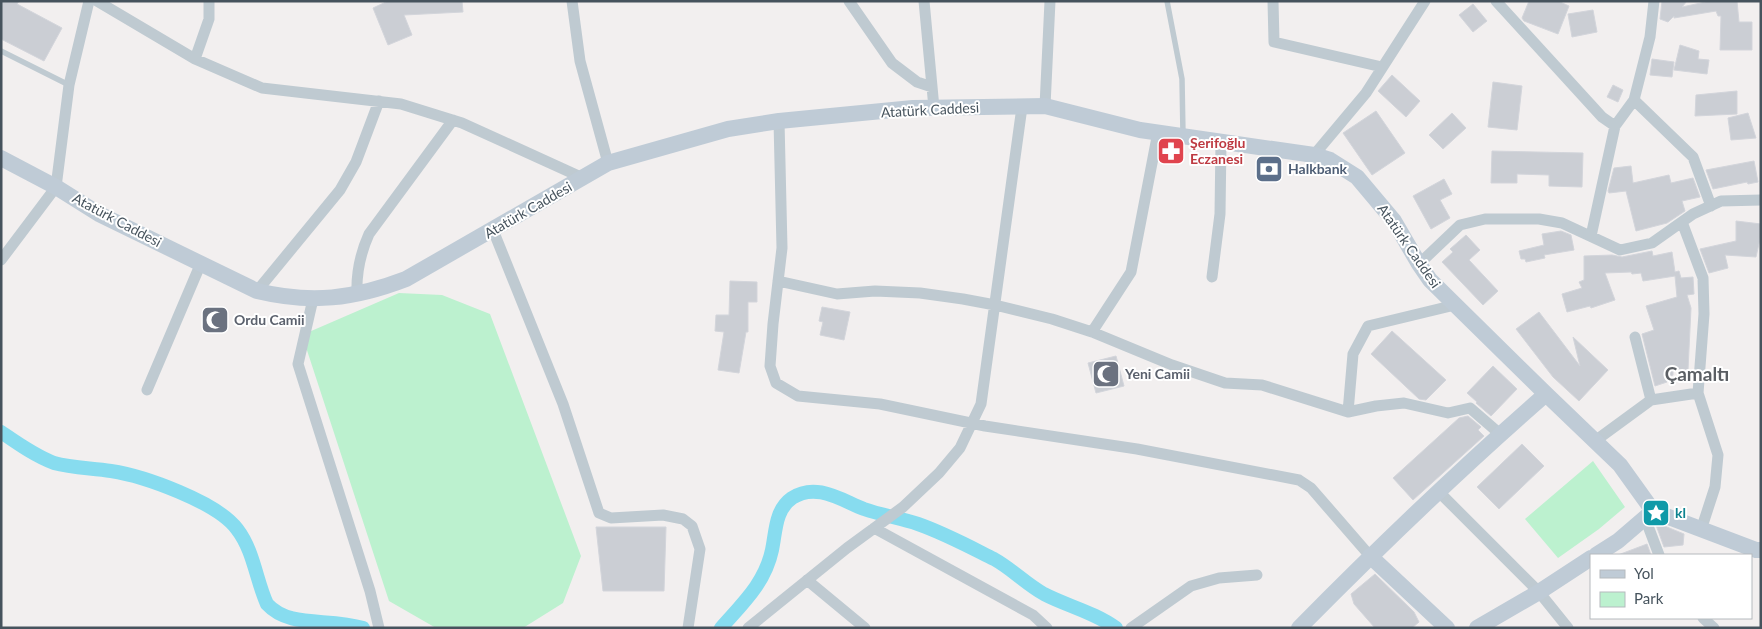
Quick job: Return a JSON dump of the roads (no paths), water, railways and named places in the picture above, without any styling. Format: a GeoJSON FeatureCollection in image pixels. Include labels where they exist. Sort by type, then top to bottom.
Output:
{"type":"FeatureCollection","features":[{"type":"Feature","properties":{"kind":"main road","name":"Atatürk Caddesi"},"geometry":{"type":"LineString","coordinates":[[1,158],[56,187],[99,214],[257,290],[276,295],[313,299],[358,295],[406,279],[608,163],[728,129],[913,108],[1045,106],[1140,130],[1314,155],[1330,160],[1358,176],[1394,221],[1430,280],[1620,465],[1649,514]]}},
{"type":"Feature","properties":{"kind":"main road"},"geometry":{"type":"LineString","coordinates":[[1299,628],[1438,491],[1546,394]]}},
{"type":"Feature","properties":{"kind":"main road"},"geometry":{"type":"LineString","coordinates":[[1598,554],[1618,541],[1649,514],[1756,550],[1761,550]]}},
{"type":"Feature","properties":{"kind":"main road"},"geometry":{"type":"LineString","coordinates":[[1370,556],[1447,628]]}},
{"type":"Feature","properties":{"kind":"main road"},"geometry":{"type":"LineString","coordinates":[[1477,628],[1539,592],[1590,559]]}},
{"type":"Feature","properties":{"kind":"street"},"geometry":{"type":"LineString","coordinates":[[1,260],[56,187],[69,85],[89,1]]}},
{"type":"Feature","properties":{"kind":"street"},"geometry":{"type":"LineString","coordinates":[[97,1],[195,59],[262,88],[401,104],[453,120],[583,178]]}},
{"type":"Feature","properties":{"kind":"street"},"geometry":{"type":"LineString","coordinates":[[195,59],[209,19],[210,1]]}},
{"type":"Feature","properties":{"kind":"street"},"geometry":{"type":"LineString","coordinates":[[572,1],[580,61],[608,163]]}},
{"type":"Feature","properties":{"kind":"street"},"geometry":{"type":"LineString","coordinates":[[849,1],[892,63],[917,82],[932,87]]}},
{"type":"Feature","properties":{"kind":"street"},"geometry":{"type":"LineString","coordinates":[[924,1],[934,108]]}},
{"type":"Feature","properties":{"kind":"street"},"geometry":{"type":"LineString","coordinates":[[1045,106],[1050,1]]}},
{"type":"Feature","properties":{"kind":"street"},"geometry":{"type":"LineString","coordinates":[[1273,1],[1274,42],[1382,67]]}},
{"type":"Feature","properties":{"kind":"street"},"geometry":{"type":"LineString","coordinates":[[1314,155],[1366,93],[1425,1]]}},
{"type":"Feature","properties":{"kind":"street"},"geometry":{"type":"LineString","coordinates":[[1496,1],[1602,117],[1615,126]]}},
{"type":"Feature","properties":{"kind":"street"},"geometry":{"type":"LineString","coordinates":[[1591,236],[1615,126],[1634,100],[1650,37],[1654,1]]}},
{"type":"Feature","properties":{"kind":"street"},"geometry":{"type":"LineString","coordinates":[[1634,100],[1693,157],[1711,206]]}},
{"type":"Feature","properties":{"kind":"street"},"geometry":{"type":"LineString","coordinates":[[257,290],[340,190],[356,162],[379,101]]}},
{"type":"Feature","properties":{"kind":"street"},"geometry":{"type":"LineString","coordinates":[[748,628],[807,580],[904,507],[939,473],[960,448],[981,404],[1022,107]]}},
{"type":"Feature","properties":{"kind":"street"},"geometry":{"type":"LineString","coordinates":[[358,295],[358,267],[369,234],[453,120]]}},
{"type":"Feature","properties":{"kind":"street"},"geometry":{"type":"LineString","coordinates":[[779,122],[782,248],[770,366],[776,383],[798,396],[880,404],[973,423],[1136,448],[1299,480],[1311,488],[1370,556]]}},
{"type":"Feature","properties":{"kind":"street"},"geometry":{"type":"LineString","coordinates":[[1092,332],[1131,272],[1158,132]]}},
{"type":"Feature","properties":{"kind":"street"},"geometry":{"type":"LineString","coordinates":[[1212,277],[1220,214],[1221,142]]}},
{"type":"Feature","properties":{"kind":"street"},"geometry":{"type":"LineString","coordinates":[[1419,264],[1460,225],[1485,219],[1539,219],[1562,223],[1620,250],[1652,243],[1693,214],[1721,201],[1761,200]]}},
{"type":"Feature","properties":{"kind":"street"},"geometry":{"type":"LineString","coordinates":[[1682,222],[1703,278],[1704,314],[1698,393],[1718,455],[1715,487],[1701,530]]}},
{"type":"Feature","properties":{"kind":"street"},"geometry":{"type":"LineString","coordinates":[[493,230],[563,404],[599,513],[611,518],[663,514],[683,519],[692,526],[700,549],[688,628]]}},
{"type":"Feature","properties":{"kind":"street"},"geometry":{"type":"LineString","coordinates":[[147,390],[200,263]]}},
{"type":"Feature","properties":{"kind":"street"},"geometry":{"type":"LineString","coordinates":[[778,281],[837,294],[876,291],[920,293],[994,305],[1052,319],[1092,332],[1172,365],[1225,383],[1262,385],[1348,412],[1404,403],[1448,413],[1470,408],[1500,434]]}},
{"type":"Feature","properties":{"kind":"street"},"geometry":{"type":"LineString","coordinates":[[313,299],[298,364],[370,591],[379,628]]}},
{"type":"Feature","properties":{"kind":"street"},"geometry":{"type":"LineString","coordinates":[[1348,412],[1353,354],[1368,326],[1455,304]]}},
{"type":"Feature","properties":{"kind":"street"},"geometry":{"type":"LineString","coordinates":[[1635,337],[1651,400]]}},
{"type":"Feature","properties":{"kind":"street"},"geometry":{"type":"LineString","coordinates":[[1595,441],[1651,400],[1698,393]]}},
{"type":"Feature","properties":{"kind":"street"},"geometry":{"type":"LineString","coordinates":[[1438,491],[1539,592],[1568,628]]}},
{"type":"Feature","properties":{"kind":"street"},"geometry":{"type":"LineString","coordinates":[[1649,514],[1659,554]]}},
{"type":"Feature","properties":{"kind":"street"},"geometry":{"type":"LineString","coordinates":[[879,525],[1033,615],[1046,628]]}},
{"type":"Feature","properties":{"kind":"street"},"geometry":{"type":"LineString","coordinates":[[1134,626],[1191,586],[1219,578],[1257,575]]}},
{"type":"Feature","properties":{"kind":"street"},"geometry":{"type":"LineString","coordinates":[[807,580],[865,628]]}},
{"type":"Feature","properties":{"kind":"street"},"geometry":{"type":"LineString","coordinates":[[1703,619],[1714,628]]}},
{"type":"Feature","properties":{"kind":"lane"},"geometry":{"type":"LineString","coordinates":[[1168,1],[1182,79],[1183,136]]}},
{"type":"Feature","properties":{"kind":"lane"},"geometry":{"type":"LineString","coordinates":[[1,51],[69,85]]}},
{"type":"Feature","properties":{"kind":"waterway"},"geometry":{"type":"LineString","coordinates":[[1,432],[33,453],[54,463],[104,470],[142,478],[179,492],[214,509],[227,519],[243,538],[267,604],[276,612],[298,620],[336,623],[363,628]]}},
{"type":"Feature","properties":{"kind":"waterway"},"geometry":{"type":"LineString","coordinates":[[721,628],[759,583],[769,562],[777,521],[782,509],[792,498],[810,492],[828,494],[864,509],[918,524],[947,536],[994,559],[1044,594],[1090,613],[1116,628]]}},
{"type":"Feature","properties":{"kind":"place","name":"Şerifoğlu Eczanesi"},"geometry":{"type":"Point","coordinates":[1171,151]}},
{"type":"Feature","properties":{"kind":"place","name":"Halkbank"},"geometry":{"type":"Point","coordinates":[1269,169]}},
{"type":"Feature","properties":{"kind":"place","name":"Ordu Camii"},"geometry":{"type":"Point","coordinates":[215,320]}},
{"type":"Feature","properties":{"kind":"place","name":"Yeni Camii"},"geometry":{"type":"Point","coordinates":[1106,374]}},
{"type":"Feature","properties":{"kind":"place","name":"kl"},"geometry":{"type":"Point","coordinates":[1656,513]}},
{"type":"Feature","properties":{"kind":"district","name":"Çamaltı"},"geometry":{"type":"Point","coordinates":[1697,374]}}]}
